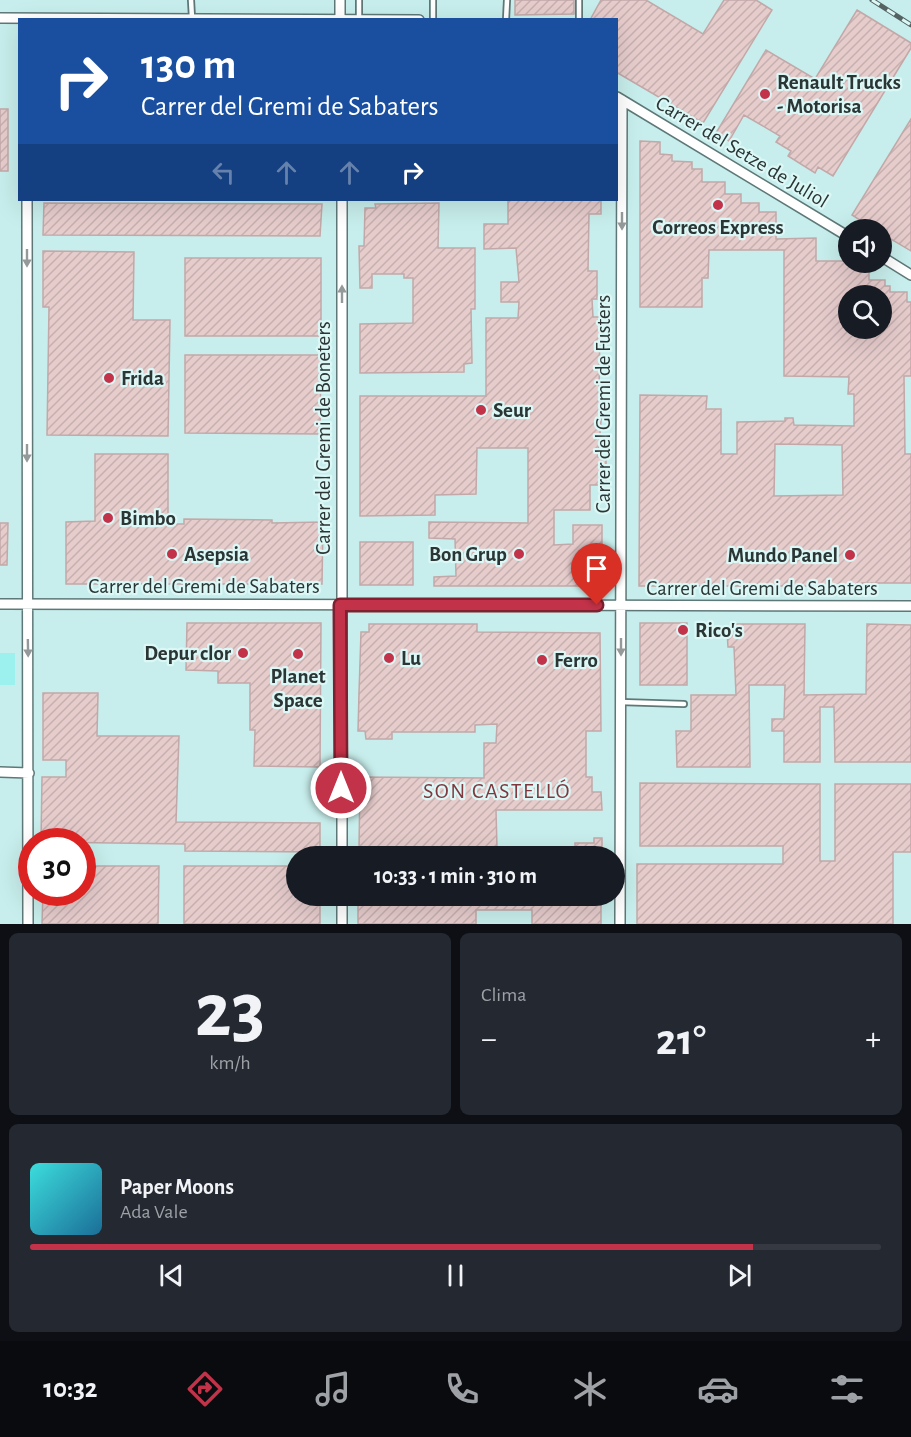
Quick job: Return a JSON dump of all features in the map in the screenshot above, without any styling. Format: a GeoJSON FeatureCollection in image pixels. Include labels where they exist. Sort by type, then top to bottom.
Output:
{"type":"FeatureCollection","features":[{"type":"Feature","properties":{"kind":"street"},"geometry":{"type":"LineString","coordinates":[[340,0],[340,18]]}},
{"type":"Feature","properties":{"kind":"street"},"geometry":{"type":"LineString","coordinates":[[0,18],[18,19]]}},
{"type":"Feature","properties":{"kind":"street","name":"Carrer del Setze de Juliol"},"geometry":{"type":"LineString","coordinates":[[619,98],[838,230]]}},
{"type":"Feature","properties":{"kind":"street","name":"Carrer del Gremi de Fusters"},"geometry":{"type":"LineString","coordinates":[[619,98],[620,924]]}},
{"type":"Feature","properties":{"kind":"street"},"geometry":{"type":"LineString","coordinates":[[27,201],[28,924]]}},
{"type":"Feature","properties":{"kind":"street","name":"Carrer del Gremi de Boneters"},"geometry":{"type":"LineString","coordinates":[[342,201],[340,605],[342,846]]}},
{"type":"Feature","properties":{"kind":"street"},"geometry":{"type":"LineString","coordinates":[[892,263],[911,274]]}},
{"type":"Feature","properties":{"kind":"street","name":"Carrer del Gremi de Sabaters"},"geometry":{"type":"LineString","coordinates":[[0,604],[911,606]]}},
{"type":"Feature","properties":{"kind":"street"},"geometry":{"type":"LineString","coordinates":[[0,772],[29,772]]}},
{"type":"Feature","properties":{"kind":"street"},"geometry":{"type":"LineString","coordinates":[[342,906],[342,924]]}},
{"type":"Feature","properties":{"kind":"lane"},"geometry":{"type":"LineString","coordinates":[[191,0],[192,18]]}},
{"type":"Feature","properties":{"kind":"lane"},"geometry":{"type":"LineString","coordinates":[[359,0],[359,18]]}},
{"type":"Feature","properties":{"kind":"lane"},"geometry":{"type":"LineString","coordinates":[[433,0],[433,18]]}},
{"type":"Feature","properties":{"kind":"lane"},"geometry":{"type":"LineString","coordinates":[[506,18],[507,0]]}},
{"type":"Feature","properties":{"kind":"lane"},"geometry":{"type":"LineString","coordinates":[[579,0],[579,18]]}},
{"type":"Feature","properties":{"kind":"lane"},"geometry":{"type":"LineString","coordinates":[[620,702],[684,704]]}},
{"type":"Feature","properties":{"kind":"shaded area"},"geometry":{"type":"Polygon","coordinates":[[[0,0],[911,0],[911,924],[0,924],[0,0]]]}},
{"type":"Feature","properties":{"kind":"shaded area"},"geometry":{"type":"Polygon","coordinates":[[[0,653],[15,653],[15,685],[0,685],[0,653]]]}},
{"type":"Feature","properties":{"kind":"building"},"geometry":{"type":"Polygon","coordinates":[[[515,0],[574,0],[574,14],[515,15],[515,0]]]}},
{"type":"Feature","properties":{"kind":"building"},"geometry":{"type":"Polygon","coordinates":[[[601,0],[646,0],[703,34],[724,0],[756,0],[772,10],[703,123],[618,73],[618,18],[591,18],[601,0]]]}},
{"type":"Feature","properties":{"kind":"building"},"geometry":{"type":"Polygon","coordinates":[[[857,10],[911,43],[911,48],[833,176],[818,167],[815,173],[788,156],[791,151],[776,142],[780,136],[744,115],[729,141],[716,133],[766,50],[815,79],[857,10]]]}},
{"type":"Feature","properties":{"kind":"building"},"geometry":{"type":"Polygon","coordinates":[[[0,109],[8,109],[8,171],[0,171],[0,109]]]}},
{"type":"Feature","properties":{"kind":"building"},"geometry":{"type":"Polygon","coordinates":[[[911,119],[911,251],[892,240],[892,219],[858,219],[852,215],[911,119]]]}},
{"type":"Feature","properties":{"kind":"building"},"geometry":{"type":"Polygon","coordinates":[[[640,141],[660,142],[660,154],[672,155],[672,161],[692,162],[692,169],[702,169],[702,182],[725,182],[725,194],[741,194],[741,203],[759,203],[759,212],[776,212],[776,239],[816,238],[816,261],[838,261],[838,273],[869,273],[869,280],[885,280],[885,285],[838,285],[838,339],[892,339],[892,292],[907,292],[907,302],[911,302],[911,376],[904,376],[905,454],[911,454],[911,583],[862,583],[862,586],[639,586],[640,395],[707,396],[706,409],[721,409],[721,454],[737,454],[737,422],[785,421],[785,418],[793,418],[794,425],[854,426],[854,394],[848,394],[849,377],[784,376],[784,250],[709,250],[708,278],[702,278],[702,307],[640,307],[640,141]],[[775,444],[774,496],[843,495],[842,445],[775,444]]]}},
{"type":"Feature","properties":{"kind":"building"},"geometry":{"type":"Polygon","coordinates":[[[508,201],[601,201],[601,214],[589,214],[588,271],[597,271],[597,299],[592,299],[593,317],[600,317],[599,397],[603,397],[598,457],[606,457],[606,485],[590,485],[590,510],[554,510],[554,545],[573,544],[573,525],[602,525],[602,586],[434,586],[434,577],[456,576],[455,539],[429,538],[429,522],[528,523],[528,448],[477,448],[476,494],[435,495],[435,515],[360,516],[360,396],[486,396],[486,318],[518,318],[519,302],[501,302],[501,282],[519,282],[516,248],[484,249],[484,224],[508,224],[508,201]]]}},
{"type":"Feature","properties":{"kind":"building"},"geometry":{"type":"Polygon","coordinates":[[[44,203],[322,204],[320,236],[43,235],[44,203]]]}},
{"type":"Feature","properties":{"kind":"building"},"geometry":{"type":"Polygon","coordinates":[[[439,203],[438,248],[475,248],[475,309],[471,309],[472,363],[464,364],[464,372],[360,373],[360,324],[413,323],[413,278],[404,278],[404,274],[372,274],[372,288],[360,288],[359,246],[364,246],[365,208],[376,208],[375,204],[439,203]]]}},
{"type":"Feature","properties":{"kind":"building","name":"Frida"},"geometry":{"type":"Polygon","coordinates":[[[43,251],[134,252],[133,320],[170,320],[168,436],[47,435],[49,307],[43,307],[43,251]]]}},
{"type":"Feature","properties":{"kind":"building"},"geometry":{"type":"Polygon","coordinates":[[[185,258],[321,258],[321,336],[185,336],[185,258]]]}},
{"type":"Feature","properties":{"kind":"building"},"geometry":{"type":"Polygon","coordinates":[[[185,355],[321,355],[320,434],[185,433],[185,355]]]}},
{"type":"Feature","properties":{"kind":"building"},"geometry":{"type":"Polygon","coordinates":[[[95,454],[168,454],[168,524],[184,524],[184,519],[272,520],[272,523],[323,522],[322,584],[66,584],[66,522],[95,521],[95,454]]]}},
{"type":"Feature","properties":{"kind":"building"},"geometry":{"type":"Polygon","coordinates":[[[0,523],[8,523],[7,565],[0,565],[0,523]]]}},
{"type":"Feature","properties":{"kind":"building"},"geometry":{"type":"Polygon","coordinates":[[[360,542],[413,542],[413,585],[360,585],[360,542]]]}},
{"type":"Feature","properties":{"kind":"building"},"geometry":{"type":"Polygon","coordinates":[[[187,623],[321,623],[320,767],[254,766],[255,730],[250,730],[250,683],[218,683],[218,671],[186,670],[187,623]]]}},
{"type":"Feature","properties":{"kind":"building"},"geometry":{"type":"Polygon","coordinates":[[[640,623],[687,623],[687,685],[640,685],[640,623]]]}},
{"type":"Feature","properties":{"kind":"building"},"geometry":{"type":"Polygon","coordinates":[[[369,624],[477,624],[477,632],[600,633],[601,731],[586,731],[586,777],[592,777],[592,792],[601,792],[602,810],[496,810],[497,846],[359,846],[360,777],[484,778],[484,743],[496,743],[497,724],[475,725],[475,732],[392,732],[392,739],[366,739],[365,731],[358,731],[361,632],[369,632],[369,624]]]}},
{"type":"Feature","properties":{"kind":"building"},"geometry":{"type":"Polygon","coordinates":[[[735,624],[805,624],[804,695],[866,694],[867,624],[911,625],[911,762],[835,762],[834,707],[820,707],[820,762],[784,762],[784,731],[772,731],[772,719],[784,719],[785,685],[749,685],[750,767],[677,767],[676,731],[691,731],[691,695],[736,695],[734,647],[728,647],[727,632],[735,631],[735,624]]]}},
{"type":"Feature","properties":{"kind":"building"},"geometry":{"type":"Polygon","coordinates":[[[43,693],[98,693],[97,736],[179,736],[176,822],[320,823],[320,846],[286,846],[286,852],[185,851],[185,844],[96,843],[96,828],[41,828],[42,777],[66,777],[66,760],[43,760],[43,693]]]}},
{"type":"Feature","properties":{"kind":"building"},"geometry":{"type":"Polygon","coordinates":[[[640,783],[820,784],[820,861],[835,861],[835,784],[911,784],[911,852],[893,852],[893,924],[637,924],[637,864],[783,864],[783,846],[640,846],[640,783]]]}},
{"type":"Feature","properties":{"kind":"building"},"geometry":{"type":"Polygon","coordinates":[[[594,838],[602,838],[602,846],[575,846],[575,843],[594,843],[594,838]]]}},
{"type":"Feature","properties":{"kind":"building"},"geometry":{"type":"Polygon","coordinates":[[[96,866],[159,866],[158,924],[42,924],[43,906],[96,906],[96,866]]]}},
{"type":"Feature","properties":{"kind":"building"},"geometry":{"type":"Polygon","coordinates":[[[184,866],[286,866],[286,906],[320,906],[320,924],[184,924],[184,866]]]}},
{"type":"Feature","properties":{"kind":"building"},"geometry":{"type":"Polygon","coordinates":[[[358,906],[601,906],[601,924],[532,924],[532,910],[476,910],[476,924],[358,924],[358,906]]]}},
{"type":"Feature","properties":{"kind":"railway"},"geometry":{"type":"LineString","coordinates":[[872,0],[911,25]]}},
{"type":"Feature","properties":{"kind":"place","name":"Renault Trucks - Motorisa"},"geometry":{"type":"Point","coordinates":[765,94]}},
{"type":"Feature","properties":{"kind":"place","name":"Correos Express"},"geometry":{"type":"Point","coordinates":[718,205]}},
{"type":"Feature","properties":{"kind":"place","name":"Frida"},"geometry":{"type":"Point","coordinates":[109,378]}},
{"type":"Feature","properties":{"kind":"place","name":"Seur"},"geometry":{"type":"Point","coordinates":[481,410]}},
{"type":"Feature","properties":{"kind":"place","name":"Bimbo"},"geometry":{"type":"Point","coordinates":[108,518]}},
{"type":"Feature","properties":{"kind":"place","name":"Asepsia"},"geometry":{"type":"Point","coordinates":[172,554]}},
{"type":"Feature","properties":{"kind":"place","name":"Bon Grup"},"geometry":{"type":"Point","coordinates":[519,554]}},
{"type":"Feature","properties":{"kind":"place","name":"Mundo Panel"},"geometry":{"type":"Point","coordinates":[850,555]}},
{"type":"Feature","properties":{"kind":"place","name":"Rico's"},"geometry":{"type":"Point","coordinates":[683,630]}},
{"type":"Feature","properties":{"kind":"place","name":"Depur clor"},"geometry":{"type":"Point","coordinates":[243,653]}},
{"type":"Feature","properties":{"kind":"place","name":"Planet Space"},"geometry":{"type":"Point","coordinates":[298,654]}},
{"type":"Feature","properties":{"kind":"place","name":"Lu"},"geometry":{"type":"Point","coordinates":[389,658]}},
{"type":"Feature","properties":{"kind":"place","name":"Ferro"},"geometry":{"type":"Point","coordinates":[542,660]}},
{"type":"Feature","properties":{"kind":"district","name":"SON CASTELLÓ"},"geometry":{"type":"Point","coordinates":[497,791]}},
{"type":"Feature","properties":{"kind":"route"},"geometry":{"type":"LineString","coordinates":[[341,788],[340,605],[597,605]]}}]}
